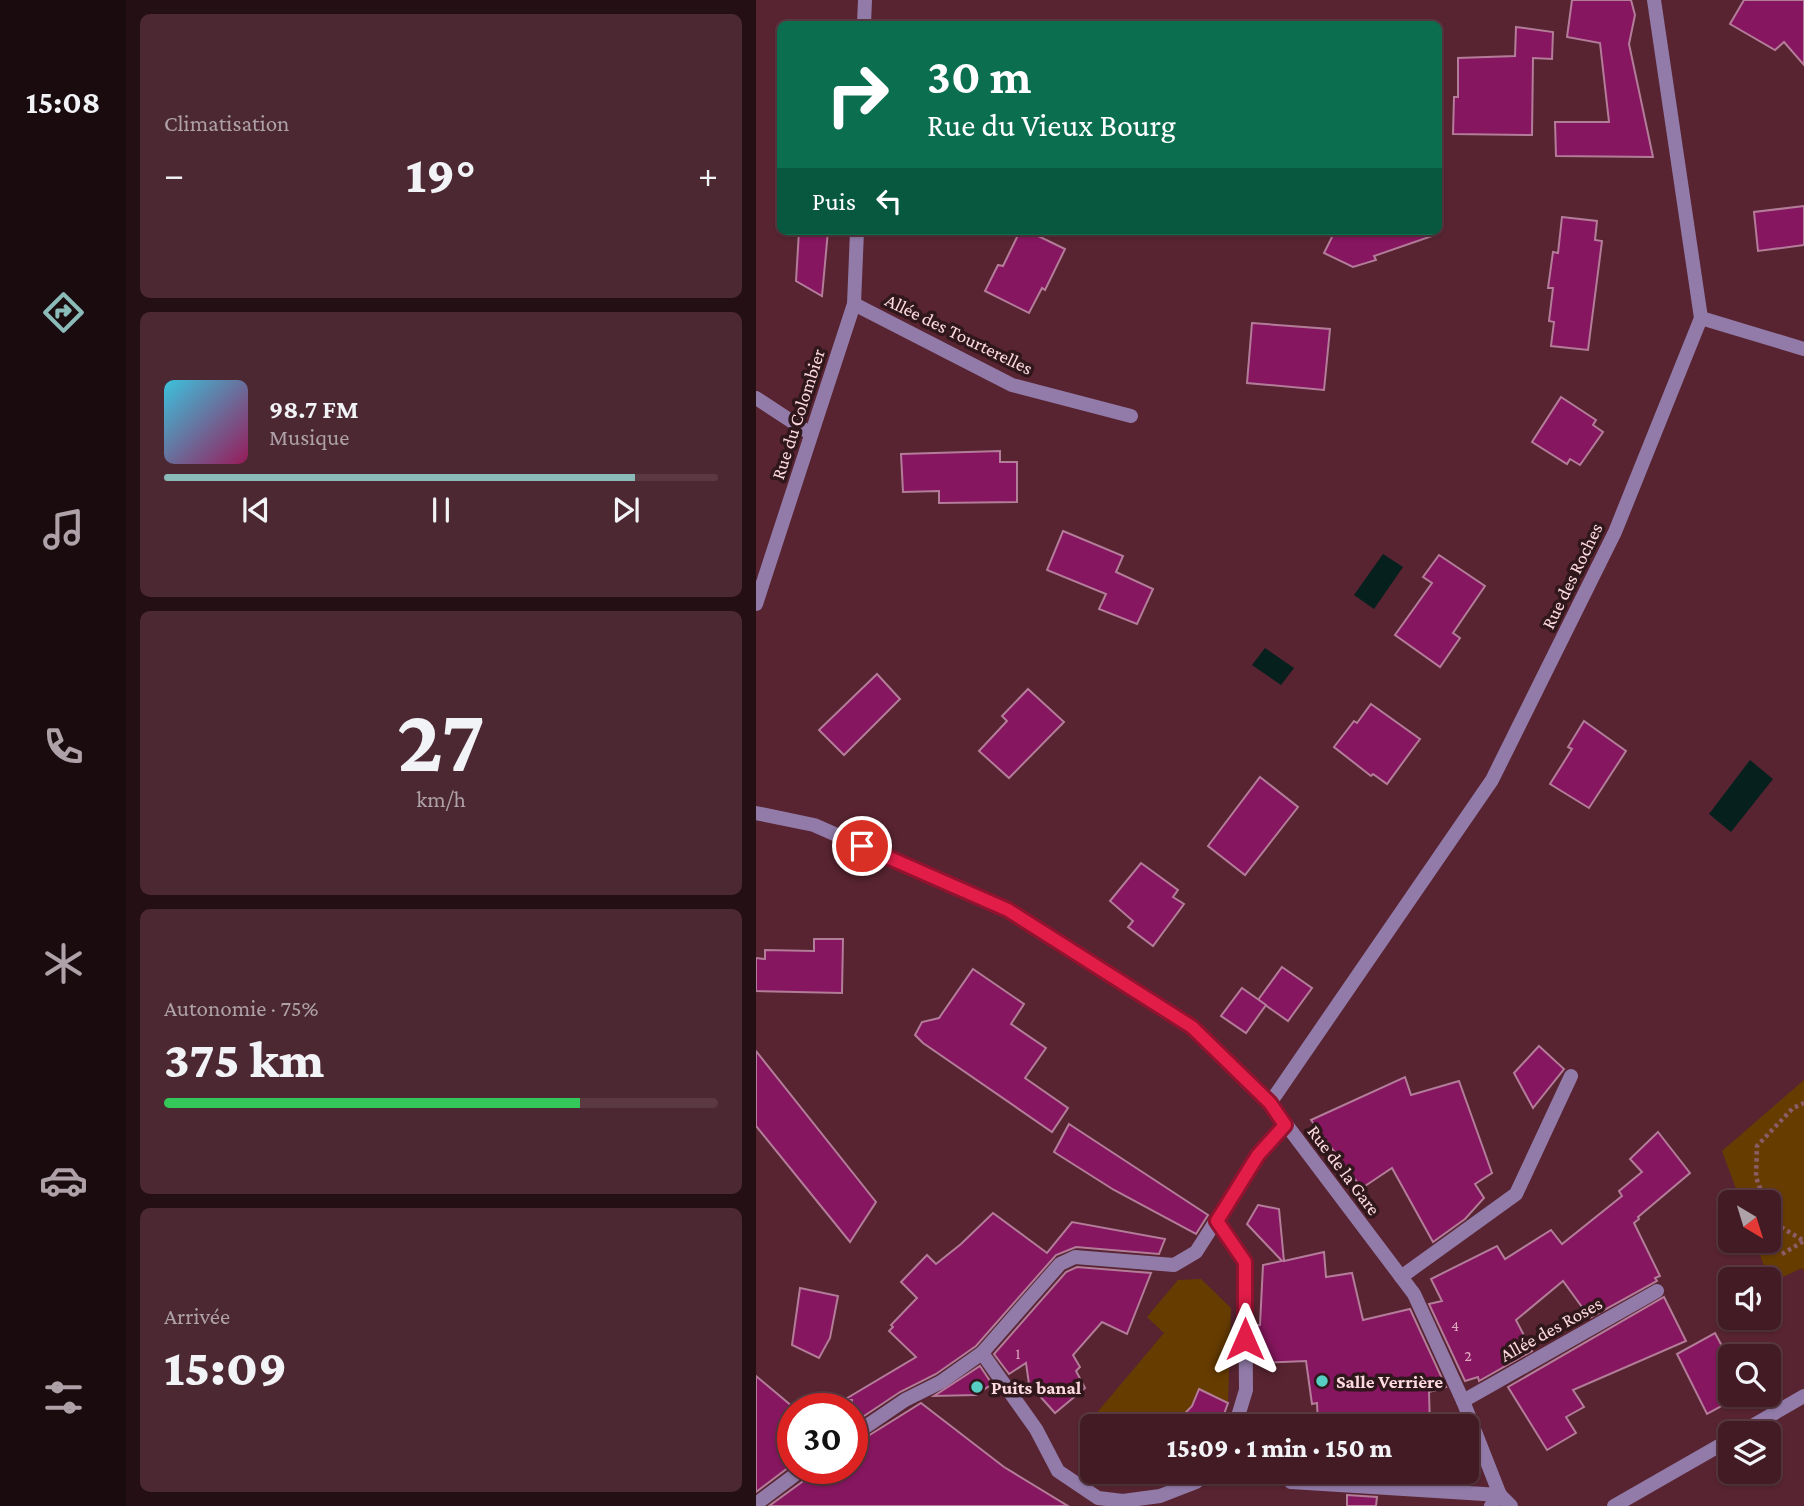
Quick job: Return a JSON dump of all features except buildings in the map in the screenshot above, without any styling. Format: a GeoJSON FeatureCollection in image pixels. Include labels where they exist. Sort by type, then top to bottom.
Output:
{"type":"FeatureCollection","features":[{"type":"Feature","properties":{"kind":"street"},"geometry":{"type":"LineString","coordinates":[[864,21],[865,0]]}},
{"type":"Feature","properties":{"kind":"street"},"geometry":{"type":"LineString","coordinates":[[1654,0],[1701,318],[1804,349]]}},
{"type":"Feature","properties":{"kind":"street","name":"Rue du Colombier"},"geometry":{"type":"LineString","coordinates":[[756,604],[854,304],[857,235]]}},
{"type":"Feature","properties":{"kind":"street","name":"Allée des Tourterelles"},"geometry":{"type":"LineString","coordinates":[[854,304],[1012,385],[1131,416]]}},
{"type":"Feature","properties":{"kind":"street","name":"Rue des Roches"},"geometry":{"type":"LineString","coordinates":[[1270,1103],[1492,780],[1615,532],[1701,318]]}},
{"type":"Feature","properties":{"kind":"street"},"geometry":{"type":"LineString","coordinates":[[756,398],[811,434]]}},
{"type":"Feature","properties":{"kind":"street","name":"Rue de la Gare"},"geometry":{"type":"LineString","coordinates":[[756,813],[814,825],[1008,910],[1192,1027],[1270,1103],[1413,1294],[1463,1401],[1495,1500]]}},
{"type":"Feature","properties":{"kind":"street"},"geometry":{"type":"LineString","coordinates":[[1401,1277],[1516,1194],[1571,1076]]}},
{"type":"Feature","properties":{"kind":"street"},"geometry":{"type":"LineString","coordinates":[[868,1425],[905,1400],[941,1382],[982,1353],[1060,1264],[1075,1257],[1174,1265],[1196,1252],[1258,1155],[1285,1125]]}},
{"type":"Feature","properties":{"kind":"street"},"geometry":{"type":"LineString","coordinates":[[1217,1221],[1245,1262],[1246,1390],[1239,1414]]}},
{"type":"Feature","properties":{"kind":"street","name":"Allée des Roses"},"geometry":{"type":"LineString","coordinates":[[1463,1401],[1657,1291]]}},
{"type":"Feature","properties":{"kind":"street"},"geometry":{"type":"LineString","coordinates":[[982,1353],[1036,1429],[1058,1471],[1098,1498],[1123,1501],[1160,1496],[1191,1484]]}},
{"type":"Feature","properties":{"kind":"street"},"geometry":{"type":"LineString","coordinates":[[1761,1421],[1804,1396]]}},
{"type":"Feature","properties":{"kind":"street"},"geometry":{"type":"LineString","coordinates":[[1614,1506],[1718,1446]]}},
{"type":"Feature","properties":{"kind":"street"},"geometry":{"type":"LineString","coordinates":[[756,1504],[783,1484]]}},
{"type":"Feature","properties":{"kind":"street"},"geometry":{"type":"LineString","coordinates":[[1314,1484],[1495,1500],[1511,1506]]}},
{"type":"Feature","properties":{"kind":"path"},"geometry":{"type":"LineString","coordinates":[[1761,1190],[1756,1177],[1757,1146],[1793,1108],[1804,1103]]}},
{"type":"Feature","properties":{"kind":"path"},"geometry":{"type":"LineString","coordinates":[[1782,1228],[1804,1241],[1782,1254]]}},
{"type":"Feature","properties":{"kind":"shaded area"},"geometry":{"type":"Polygon","coordinates":[[[1804,1080],[1804,1271],[1802,1268],[1781,1278],[1781,1267],[1764,1267],[1759,1253],[1782,1253],[1782,1190],[1737,1190],[1722,1151],[1804,1080]]]}},
{"type":"Feature","properties":{"kind":"shaded area"},"geometry":{"type":"Polygon","coordinates":[[[1201,1279],[1231,1308],[1228,1403],[1199,1389],[1192,1406],[1184,1414],[1096,1414],[1164,1333],[1147,1317],[1178,1280],[1201,1279]]]}},
{"type":"Feature","properties":{"kind":"water"},"geometry":{"type":"Polygon","coordinates":[[[1383,554],[1403,567],[1374,609],[1354,595],[1383,554]]]}},
{"type":"Feature","properties":{"kind":"water"},"geometry":{"type":"Polygon","coordinates":[[[1265,648],[1294,668],[1281,685],[1252,665],[1265,648]]]}},
{"type":"Feature","properties":{"kind":"water"},"geometry":{"type":"Polygon","coordinates":[[[1750,760],[1773,779],[1731,832],[1709,814],[1750,760]]]}},
{"type":"Feature","properties":{"kind":"place","name":"Salle Verrière"},"geometry":{"type":"Point","coordinates":[1322,1381]}},
{"type":"Feature","properties":{"kind":"place","name":"Puits banal"},"geometry":{"type":"Point","coordinates":[977,1387]}},
{"type":"Feature","properties":{"kind":"route"},"geometry":{"type":"LineString","coordinates":[[862,846],[1008,910],[1192,1027],[1270,1103],[1285,1125],[1258,1155],[1217,1221],[1245,1262],[1245,1339]]}}]}
